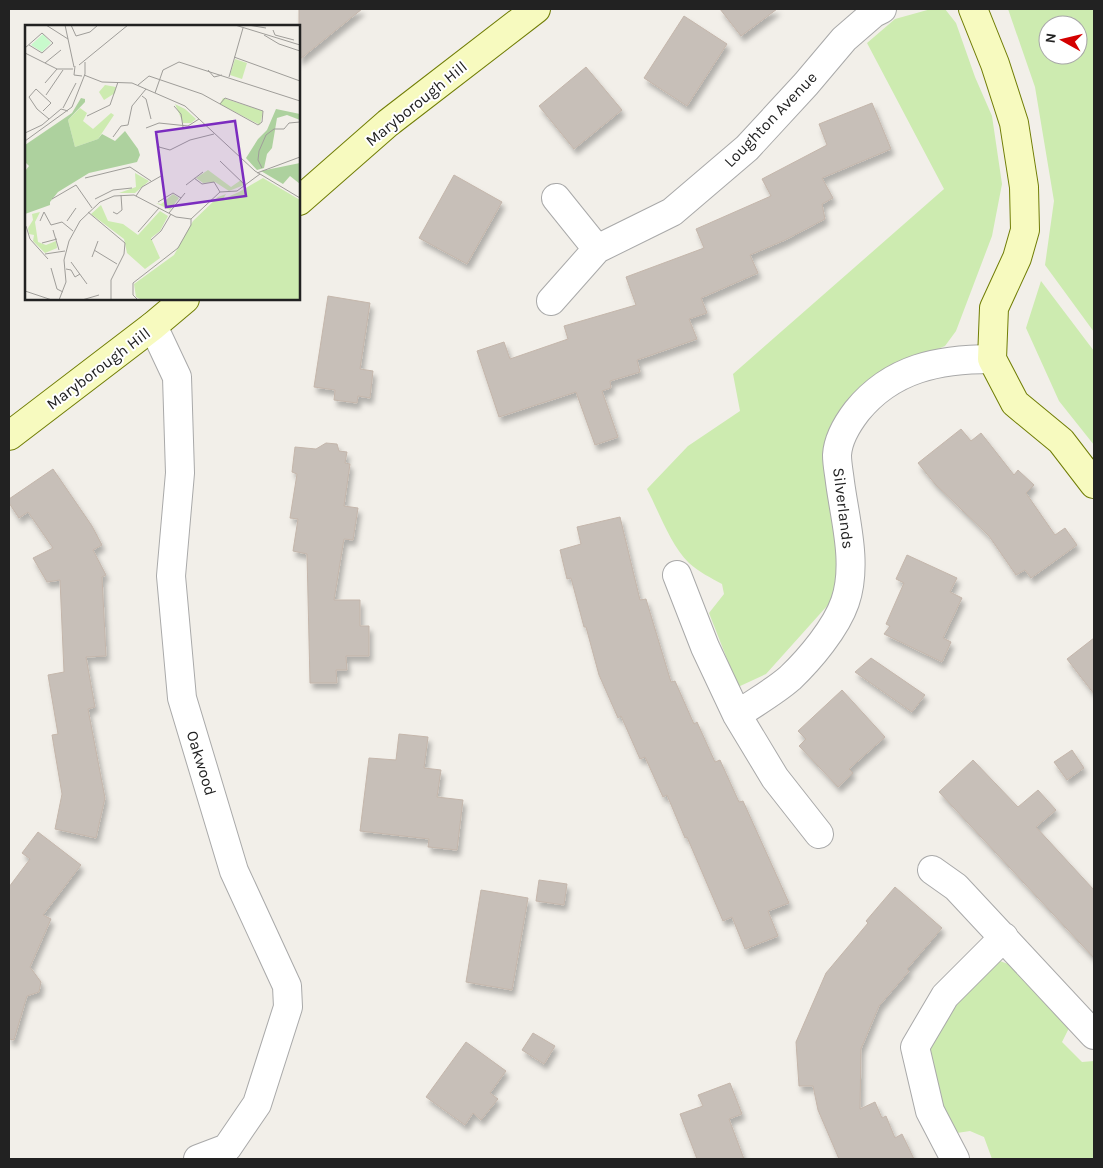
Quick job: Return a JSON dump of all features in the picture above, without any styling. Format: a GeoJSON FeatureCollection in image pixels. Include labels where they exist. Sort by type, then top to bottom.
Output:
{"type":"FeatureCollection","features":[{"type":"Feature","properties":{"kind":"street","name":"Maryborough Hill"},"geometry":{"type":"LineString","coordinates":[[300,200],[388,123],[536,9]]}},
{"type":"Feature","properties":{"kind":"street","name":"Loughton Avenue"},"geometry":{"type":"LineString","coordinates":[[551,301],[597,249],[672,212],[747,148],[806,84],[844,39],[874,13],[882,9]]}},
{"type":"Feature","properties":{"kind":"street"},"geometry":{"type":"LineString","coordinates":[[973,9],[995,64],[1014,123],[1024,186],[1025,230],[1017,258],[994,308],[992,359],[1015,404],[1061,441],[1094,484]]}},
{"type":"Feature","properties":{"kind":"street"},"geometry":{"type":"LineString","coordinates":[[556,198],[597,249]]}},
{"type":"Feature","properties":{"kind":"street","name":"Maryborough Hill"},"geometry":{"type":"LineString","coordinates":[[9,436],[153,326],[184,300]]}},
{"type":"Feature","properties":{"kind":"street","name":"Oakwood"},"geometry":{"type":"LineString","coordinates":[[153,326],[177,377],[180,473],[171,576],[182,698],[234,871],[287,986],[288,1007],[257,1104],[227,1148],[198,1159]]}},
{"type":"Feature","properties":{"kind":"street","name":"Silverlands"},"geometry":{"type":"LineString","coordinates":[[737,715],[789,678],[815,650],[835,623],[845,602],[849,580],[850,550],[837,454],[845,426],[866,400],[893,379],[926,365],[959,359],[992,359]]}},
{"type":"Feature","properties":{"kind":"street"},"geometry":{"type":"LineString","coordinates":[[677,575],[705,647],[737,715],[775,778],[819,834]]}},
{"type":"Feature","properties":{"kind":"street"},"geometry":{"type":"LineString","coordinates":[[932,870],[956,887],[1094,1034]]}},
{"type":"Feature","properties":{"kind":"street"},"geometry":{"type":"LineString","coordinates":[[955,1159],[930,1111],[915,1047],[945,996],[1004,936]]}},
{"type":"Feature","properties":{"kind":"green space"},"geometry":{"type":"Polygon","coordinates":[[[931,9],[945,9],[956,23],[975,77],[992,116],[1002,184],[992,236],[956,331],[945,346],[879,374],[842,411],[823,450],[839,556],[836,596],[766,674],[738,687],[709,613],[724,594],[722,584],[705,575],[683,556],[671,538],[647,489],[688,446],[740,411],[733,374],[944,189],[867,43],[895,19],[931,9]]]}},
{"type":"Feature","properties":{"kind":"green space"},"geometry":{"type":"Polygon","coordinates":[[[1008,9],[1094,9],[1094,332],[1045,265],[1054,201],[1035,87],[1008,9]]]}},
{"type":"Feature","properties":{"kind":"green space"},"geometry":{"type":"Polygon","coordinates":[[[1041,281],[1094,351],[1094,445],[1059,401],[1026,328],[1041,281]]]}},
{"type":"Feature","properties":{"kind":"green space"},"geometry":{"type":"Polygon","coordinates":[[[997,960],[1011,965],[1069,1028],[1062,1042],[1082,1062],[1094,1061],[1094,1159],[992,1159],[984,1137],[970,1131],[957,1133],[942,1110],[928,1046],[933,1034],[948,1018],[971,980],[997,960]]]}},
{"type":"Feature","properties":{"kind":"building"},"geometry":{"type":"Polygon","coordinates":[[[299,9],[362,9],[300,59],[299,9]]]}},
{"type":"Feature","properties":{"kind":"building"},"geometry":{"type":"Polygon","coordinates":[[[720,9],[777,9],[741,36],[720,9]]]}},
{"type":"Feature","properties":{"kind":"building"},"geometry":{"type":"Polygon","coordinates":[[[684,16],[727,44],[687,106],[644,78],[684,16]]]}},
{"type":"Feature","properties":{"kind":"building"},"geometry":{"type":"Polygon","coordinates":[[[586,67],[622,110],[574,149],[539,106],[586,67]]]}},
{"type":"Feature","properties":{"kind":"building"},"geometry":{"type":"Polygon","coordinates":[[[872,103],[891,149],[822,178],[833,198],[822,204],[825,219],[785,240],[750,255],[758,273],[701,298],[707,313],[689,319],[697,339],[637,360],[640,372],[610,381],[611,388],[602,391],[618,437],[595,445],[576,392],[499,417],[477,351],[504,342],[510,359],[568,339],[564,326],[636,305],[626,277],[704,248],[696,229],[771,196],[762,179],[827,145],[819,124],[872,103]]]}},
{"type":"Feature","properties":{"kind":"building"},"geometry":{"type":"Polygon","coordinates":[[[454,175],[502,202],[467,264],[419,238],[454,175]]]}},
{"type":"Feature","properties":{"kind":"building"},"geometry":{"type":"Polygon","coordinates":[[[328,296],[370,303],[360,369],[373,371],[370,398],[358,396],[357,403],[334,400],[335,390],[314,387],[328,296]]]}},
{"type":"Feature","properties":{"kind":"building"},"geometry":{"type":"Polygon","coordinates":[[[961,429],[971,441],[981,433],[1014,475],[1018,470],[1034,485],[1026,493],[1055,535],[1065,528],[1077,545],[1031,578],[1025,570],[1016,575],[989,536],[935,484],[918,463],[961,429]]]}},
{"type":"Feature","properties":{"kind":"building"},"geometry":{"type":"Polygon","coordinates":[[[326,443],[337,444],[339,451],[347,452],[345,463],[350,464],[344,506],[358,508],[353,540],[344,539],[334,600],[360,600],[360,626],[369,626],[369,656],[346,656],[347,670],[336,670],[337,683],[310,683],[307,554],[293,551],[298,519],[290,518],[297,474],[292,472],[295,447],[316,449],[326,443]]]}},
{"type":"Feature","properties":{"kind":"building"},"geometry":{"type":"Polygon","coordinates":[[[53,469],[92,526],[102,545],[93,550],[106,575],[102,577],[106,656],[86,657],[95,707],[88,709],[105,798],[96,838],[55,829],[62,794],[52,735],[58,734],[48,675],[64,672],[60,580],[47,582],[33,558],[53,548],[28,512],[19,518],[9,503],[9,499],[53,469]]]}},
{"type":"Feature","properties":{"kind":"building"},"geometry":{"type":"Polygon","coordinates":[[[620,517],[640,600],[646,599],[671,682],[675,681],[694,724],[697,722],[715,762],[720,760],[739,802],[743,801],[789,903],[768,911],[778,936],[745,949],[732,917],[723,921],[667,795],[663,797],[645,757],[640,759],[621,716],[618,718],[599,675],[571,578],[567,579],[560,550],[581,544],[577,527],[620,517]]]}},
{"type":"Feature","properties":{"kind":"building"},"geometry":{"type":"Polygon","coordinates":[[[907,555],[957,578],[950,592],[962,598],[943,638],[951,642],[942,662],[884,634],[890,626],[886,624],[904,583],[896,579],[907,555]]]}},
{"type":"Feature","properties":{"kind":"building"},"geometry":{"type":"Polygon","coordinates":[[[1094,638],[1094,694],[1067,659],[1094,638]]]}},
{"type":"Feature","properties":{"kind":"building"},"geometry":{"type":"Polygon","coordinates":[[[871,658],[925,695],[912,712],[855,672],[871,658]]]}},
{"type":"Feature","properties":{"kind":"building"},"geometry":{"type":"Polygon","coordinates":[[[842,690],[885,737],[849,769],[853,773],[838,787],[799,746],[806,739],[798,731],[842,690]]]}},
{"type":"Feature","properties":{"kind":"building"},"geometry":{"type":"Polygon","coordinates":[[[399,734],[428,737],[424,768],[441,770],[437,797],[463,800],[457,850],[428,847],[429,839],[360,831],[369,758],[396,760],[399,734]]]}},
{"type":"Feature","properties":{"kind":"building"},"geometry":{"type":"Polygon","coordinates":[[[1072,750],[1084,768],[1067,780],[1054,762],[1072,750]]]}},
{"type":"Feature","properties":{"kind":"building"},"geometry":{"type":"Polygon","coordinates":[[[973,760],[1018,807],[1038,790],[1056,810],[1036,827],[1094,890],[1094,958],[939,792],[973,760]]]}},
{"type":"Feature","properties":{"kind":"building"},"geometry":{"type":"Polygon","coordinates":[[[38,832],[81,865],[43,915],[51,919],[30,967],[41,982],[39,992],[27,996],[14,1040],[9,1039],[9,887],[30,859],[22,853],[38,832]]]}},
{"type":"Feature","properties":{"kind":"building"},"geometry":{"type":"Polygon","coordinates":[[[539,880],[567,884],[564,905],[536,901],[539,880]]]}},
{"type":"Feature","properties":{"kind":"building"},"geometry":{"type":"Polygon","coordinates":[[[895,887],[942,928],[879,1006],[861,1049],[860,1109],[875,1102],[882,1118],[886,1116],[895,1138],[902,1134],[914,1159],[839,1159],[818,1110],[813,1086],[799,1086],[796,1042],[826,973],[895,887]]]}},
{"type":"Feature","properties":{"kind":"building"},"geometry":{"type":"Polygon","coordinates":[[[481,890],[528,898],[512,990],[466,982],[481,890]]]}},
{"type":"Feature","properties":{"kind":"building"},"geometry":{"type":"Polygon","coordinates":[[[533,1033],[555,1046],[544,1064],[522,1050],[533,1033]]]}},
{"type":"Feature","properties":{"kind":"building"},"geometry":{"type":"Polygon","coordinates":[[[466,1042],[506,1071],[490,1093],[498,1099],[481,1120],[473,1113],[465,1125],[426,1097],[466,1042]]]}},
{"type":"Feature","properties":{"kind":"building"},"geometry":{"type":"Polygon","coordinates":[[[730,1083],[742,1114],[729,1119],[744,1159],[697,1159],[680,1114],[703,1106],[698,1095],[730,1083]]]}}]}
